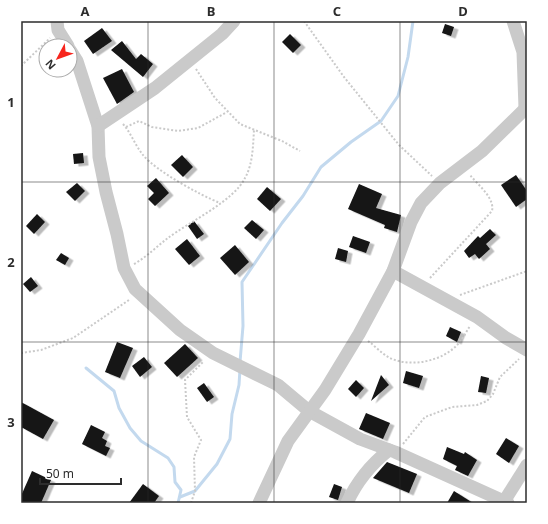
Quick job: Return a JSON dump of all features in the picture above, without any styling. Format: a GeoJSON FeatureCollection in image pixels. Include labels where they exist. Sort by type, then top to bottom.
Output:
{"type":"FeatureCollection","features":[{"type":"Feature","properties":{"kind":"street"},"geometry":{"type":"LineString","coordinates":[[98,126],[155,88],[222,34],[234,21]]}},
{"type":"Feature","properties":{"kind":"street"},"geometry":{"type":"LineString","coordinates":[[259,503],[288,441],[325,390],[359,334],[393,271],[415,212],[440,183],[482,151],[526,108],[523,52],[513,21]]}},
{"type":"Feature","properties":{"kind":"street"},"geometry":{"type":"LineString","coordinates":[[58,25],[64,38]]}},
{"type":"Feature","properties":{"kind":"street"},"geometry":{"type":"LineString","coordinates":[[78,64],[98,126],[99,157],[124,268],[135,289],[180,330],[213,353],[278,385],[309,411],[360,439],[392,451],[505,502],[527,465]]}},
{"type":"Feature","properties":{"kind":"street"},"geometry":{"type":"LineString","coordinates":[[393,271],[447,299],[477,317],[506,338],[524,354]]}},
{"type":"Feature","properties":{"kind":"street"},"geometry":{"type":"LineString","coordinates":[[346,503],[359,479],[371,465],[392,451]]}},
{"type":"Feature","properties":{"kind":"path"},"geometry":{"type":"LineString","coordinates":[[304,21],[344,77],[399,145],[440,183]]}},
{"type":"Feature","properties":{"kind":"path"},"geometry":{"type":"LineString","coordinates":[[21,66],[58,25]]}},
{"type":"Feature","properties":{"kind":"path"},"geometry":{"type":"LineString","coordinates":[[190,59],[215,98],[240,124],[300,151]]}},
{"type":"Feature","properties":{"kind":"path"},"geometry":{"type":"LineString","coordinates":[[126,127],[139,121],[166,130],[194,129],[228,112]]}},
{"type":"Feature","properties":{"kind":"path"},"geometry":{"type":"LineString","coordinates":[[116,115],[126,127],[142,154],[152,165],[205,197],[220,203]]}},
{"type":"Feature","properties":{"kind":"path"},"geometry":{"type":"LineString","coordinates":[[124,268],[138,262],[178,230],[220,203],[245,180],[249,171],[254,130]]}},
{"type":"Feature","properties":{"kind":"path"},"geometry":{"type":"LineString","coordinates":[[423,286],[492,211],[493,206],[490,199],[462,166]]}},
{"type":"Feature","properties":{"kind":"path"},"geometry":{"type":"LineString","coordinates":[[447,299],[527,271]]}},
{"type":"Feature","properties":{"kind":"path"},"geometry":{"type":"LineString","coordinates":[[21,353],[40,350],[73,338],[130,299],[135,289]]}},
{"type":"Feature","properties":{"kind":"path"},"geometry":{"type":"LineString","coordinates":[[359,334],[389,357],[397,360],[418,362],[434,360],[445,355],[458,344],[477,317]]}},
{"type":"Feature","properties":{"kind":"path"},"geometry":{"type":"LineString","coordinates":[[191,503],[194,491],[194,457],[201,440],[187,417],[184,380],[213,353]]}},
{"type":"Feature","properties":{"kind":"path"},"geometry":{"type":"LineString","coordinates":[[392,451],[408,439],[425,417],[452,407],[477,405],[487,401],[503,372],[524,354]]}},
{"type":"Feature","properties":{"kind":"building"},"geometry":{"type":"Polygon","coordinates":[[[445,24],[454,27],[451,36],[442,33],[445,24]]]}},
{"type":"Feature","properties":{"kind":"building"},"geometry":{"type":"Polygon","coordinates":[[[102,28],[112,41],[93,54],[84,41],[102,28]]]}},
{"type":"Feature","properties":{"kind":"building"},"geometry":{"type":"Polygon","coordinates":[[[290,34],[301,45],[293,53],[282,42],[290,34]]]}},
{"type":"Feature","properties":{"kind":"building"},"geometry":{"type":"Polygon","coordinates":[[[122,41],[136,59],[141,54],[153,64],[143,77],[111,50],[122,41]]]}},
{"type":"Feature","properties":{"kind":"building"},"geometry":{"type":"Polygon","coordinates":[[[122,69],[134,92],[117,104],[103,78],[122,69]]]}},
{"type":"Feature","properties":{"kind":"building"},"geometry":{"type":"Polygon","coordinates":[[[83,153],[84,163],[74,164],[73,154],[83,153]]]}},
{"type":"Feature","properties":{"kind":"building"},"geometry":{"type":"Polygon","coordinates":[[[182,155],[193,167],[183,177],[171,165],[182,155]]]}},
{"type":"Feature","properties":{"kind":"building"},"geometry":{"type":"Polygon","coordinates":[[[516,175],[527,191],[527,199],[516,207],[501,185],[516,175]]]}},
{"type":"Feature","properties":{"kind":"building"},"geometry":{"type":"Polygon","coordinates":[[[156,178],[169,193],[155,206],[148,199],[154,193],[147,186],[156,178]]]}},
{"type":"Feature","properties":{"kind":"building"},"geometry":{"type":"Polygon","coordinates":[[[77,183],[85,191],[75,201],[66,192],[77,183]]]}},
{"type":"Feature","properties":{"kind":"building"},"geometry":{"type":"Polygon","coordinates":[[[359,184],[382,194],[376,208],[401,215],[397,232],[384,228],[385,225],[348,209],[359,184]]]}},
{"type":"Feature","properties":{"kind":"building"},"geometry":{"type":"Polygon","coordinates":[[[267,187],[281,199],[270,211],[257,199],[267,187]]]}},
{"type":"Feature","properties":{"kind":"building"},"geometry":{"type":"Polygon","coordinates":[[[37,214],[45,222],[34,234],[26,226],[37,214]]]}},
{"type":"Feature","properties":{"kind":"building"},"geometry":{"type":"Polygon","coordinates":[[[252,220],[264,230],[256,239],[244,228],[252,220]]]}},
{"type":"Feature","properties":{"kind":"building"},"geometry":{"type":"Polygon","coordinates":[[[194,221],[204,234],[197,239],[188,226],[194,221]]]}},
{"type":"Feature","properties":{"kind":"building"},"geometry":{"type":"Polygon","coordinates":[[[490,229],[496,235],[486,244],[490,249],[479,259],[475,254],[469,258],[464,251],[478,236],[480,238],[490,229]]]}},
{"type":"Feature","properties":{"kind":"building"},"geometry":{"type":"Polygon","coordinates":[[[353,236],[370,242],[366,253],[349,247],[353,236]]]}},
{"type":"Feature","properties":{"kind":"building"},"geometry":{"type":"Polygon","coordinates":[[[187,239],[200,256],[189,265],[175,249],[187,239]]]}},
{"type":"Feature","properties":{"kind":"building"},"geometry":{"type":"Polygon","coordinates":[[[235,245],[249,262],[235,275],[220,258],[235,245]]]}},
{"type":"Feature","properties":{"kind":"building"},"geometry":{"type":"Polygon","coordinates":[[[338,248],[348,251],[346,262],[335,259],[338,248]]]}},
{"type":"Feature","properties":{"kind":"building"},"geometry":{"type":"Polygon","coordinates":[[[61,253],[69,258],[65,265],[56,260],[61,253]]]}},
{"type":"Feature","properties":{"kind":"building"},"geometry":{"type":"Polygon","coordinates":[[[31,277],[38,286],[30,292],[23,284],[31,277]]]}},
{"type":"Feature","properties":{"kind":"building"},"geometry":{"type":"Polygon","coordinates":[[[450,327],[461,332],[457,342],[446,336],[450,327]]]}},
{"type":"Feature","properties":{"kind":"building"},"geometry":{"type":"Polygon","coordinates":[[[117,342],[133,348],[120,378],[105,372],[117,342]]]}},
{"type":"Feature","properties":{"kind":"building"},"geometry":{"type":"Polygon","coordinates":[[[185,344],[198,358],[177,377],[164,363],[185,344]]]}},
{"type":"Feature","properties":{"kind":"building"},"geometry":{"type":"Polygon","coordinates":[[[144,357],[152,367],[140,377],[132,366],[144,357]]]}},
{"type":"Feature","properties":{"kind":"building"},"geometry":{"type":"Polygon","coordinates":[[[406,371],[423,376],[419,388],[403,383],[406,371]]]}},
{"type":"Feature","properties":{"kind":"building"},"geometry":{"type":"Polygon","coordinates":[[[381,375],[389,385],[371,401],[381,375]]]}},
{"type":"Feature","properties":{"kind":"building"},"geometry":{"type":"Polygon","coordinates":[[[481,376],[489,378],[486,393],[478,392],[481,376]]]}},
{"type":"Feature","properties":{"kind":"building"},"geometry":{"type":"Polygon","coordinates":[[[356,380],[364,388],[356,397],[348,389],[356,380]]]}},
{"type":"Feature","properties":{"kind":"building"},"geometry":{"type":"Polygon","coordinates":[[[204,383],[214,397],[207,402],[197,388],[204,383]]]}},
{"type":"Feature","properties":{"kind":"building"},"geometry":{"type":"Polygon","coordinates":[[[21,402],[54,420],[43,439],[21,427],[21,402]]]}},
{"type":"Feature","properties":{"kind":"building"},"geometry":{"type":"Polygon","coordinates":[[[366,413],[390,423],[383,439],[359,429],[366,413]]]}},
{"type":"Feature","properties":{"kind":"building"},"geometry":{"type":"Polygon","coordinates":[[[91,425],[105,432],[102,438],[107,441],[105,446],[110,448],[106,456],[82,444],[91,425]]]}},
{"type":"Feature","properties":{"kind":"building"},"geometry":{"type":"Polygon","coordinates":[[[506,438],[519,446],[509,463],[496,454],[506,438]]]}},
{"type":"Feature","properties":{"kind":"building"},"geometry":{"type":"Polygon","coordinates":[[[447,447],[464,454],[465,452],[477,460],[468,476],[455,470],[457,466],[443,459],[447,447]]]}},
{"type":"Feature","properties":{"kind":"building"},"geometry":{"type":"Polygon","coordinates":[[[387,462],[417,474],[409,493],[373,478],[387,462]]]}},
{"type":"Feature","properties":{"kind":"building"},"geometry":{"type":"Polygon","coordinates":[[[32,471],[51,480],[41,503],[21,503],[21,496],[32,471]]]}},
{"type":"Feature","properties":{"kind":"building"},"geometry":{"type":"Polygon","coordinates":[[[143,484],[159,496],[154,503],[129,503],[143,484]]]}},
{"type":"Feature","properties":{"kind":"building"},"geometry":{"type":"Polygon","coordinates":[[[334,484],[342,487],[338,500],[329,497],[334,484]]]}},
{"type":"Feature","properties":{"kind":"building"},"geometry":{"type":"Polygon","coordinates":[[[454,491],[473,503],[447,503],[454,491]]]}},
{"type":"Feature","properties":{"kind":"waterway"},"geometry":{"type":"LineString","coordinates":[[240,362],[243,326],[242,282],[282,223],[303,196],[321,167],[351,142],[381,121],[398,96],[408,57],[413,21]]}},
{"type":"Feature","properties":{"kind":"waterway"},"geometry":{"type":"LineString","coordinates":[[86,368],[114,391],[119,408],[130,428],[141,441],[168,458],[174,467],[175,482],[181,490],[178,503]]}},
{"type":"Feature","properties":{"kind":"waterway"},"geometry":{"type":"LineString","coordinates":[[180,497],[195,491],[217,464],[230,439],[232,414],[239,385],[240,369]]}}]}
